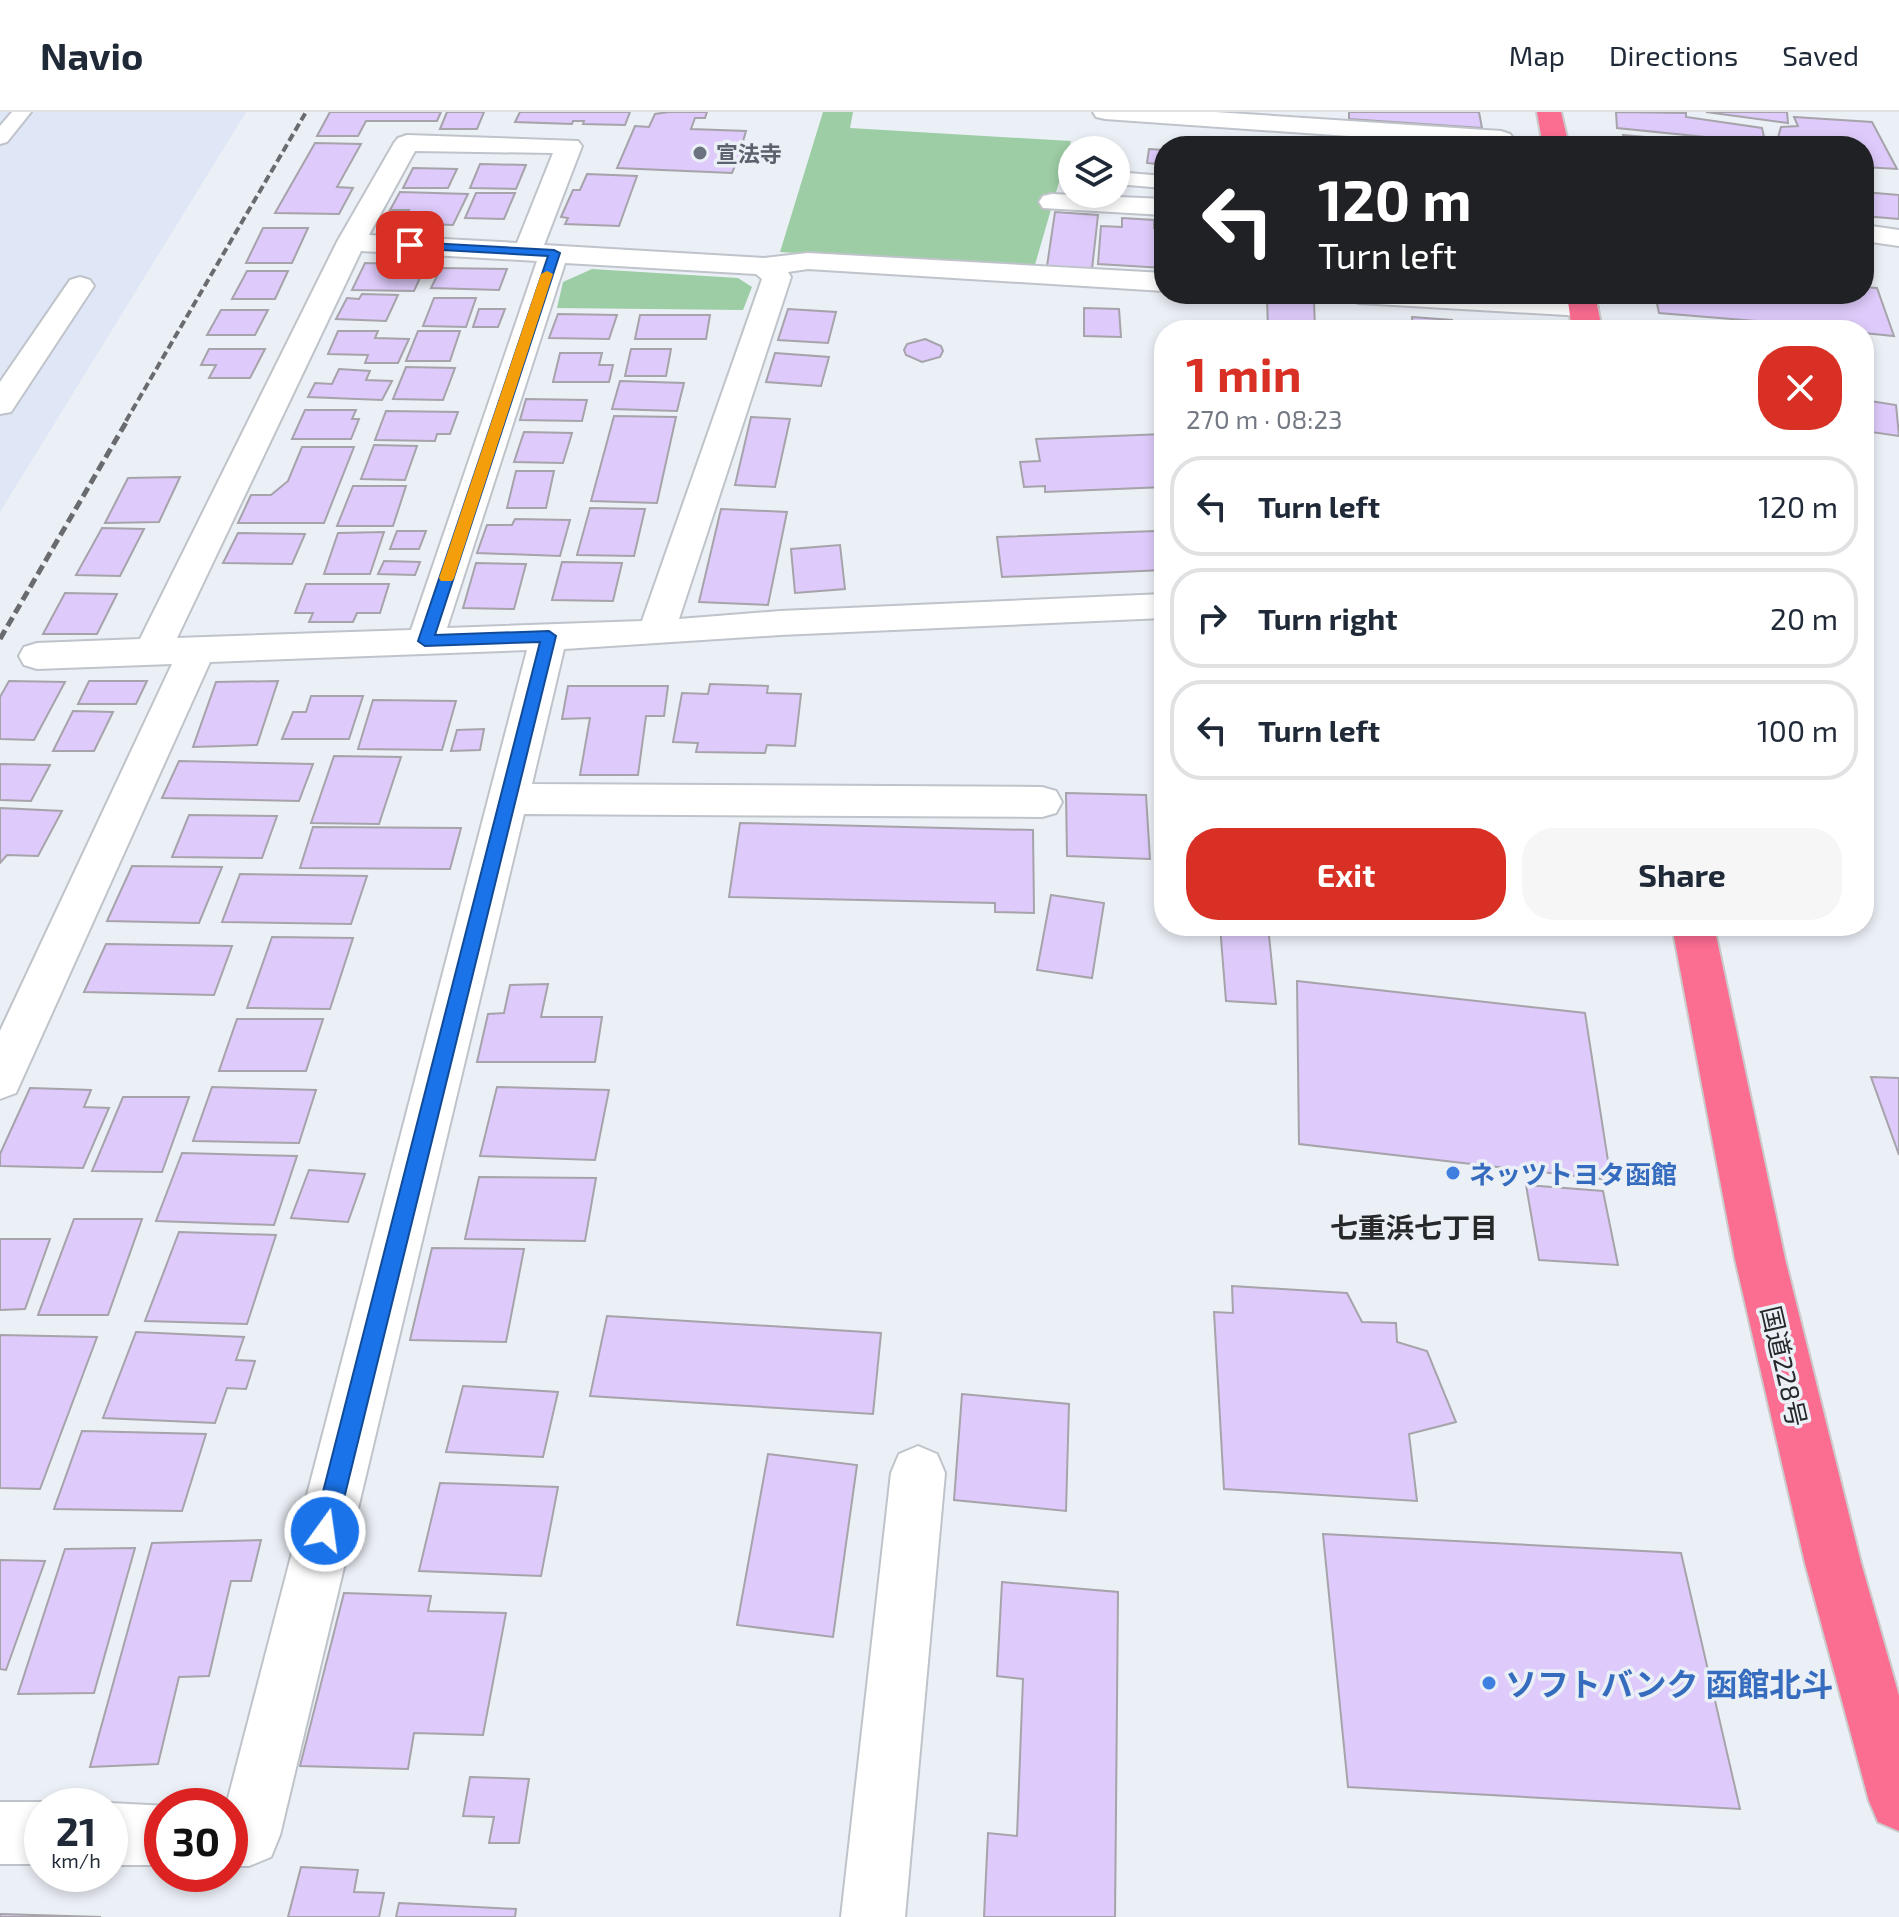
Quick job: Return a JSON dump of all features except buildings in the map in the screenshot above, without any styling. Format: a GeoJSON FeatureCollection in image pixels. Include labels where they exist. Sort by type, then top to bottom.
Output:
{"type":"FeatureCollection","features":[{"type":"Feature","properties":{"kind":"highway"},"geometry":{"type":"LineString","coordinates":[[1549,112],[1554,136]]}},
{"type":"Feature","properties":{"kind":"highway","name":"国道228号"},"geometry":{"type":"LineString","coordinates":[[1695,936],[1763,1274],[1833,1563],[1899,1801]]}},
{"type":"Feature","properties":{"kind":"street"},"geometry":{"type":"LineString","coordinates":[[1105,112],[1457,136]]}},
{"type":"Feature","properties":{"kind":"street"},"geometry":{"type":"LineString","coordinates":[[152,652],[351,242],[407,143],[569,146],[541,252],[425,641]]}},
{"type":"Feature","properties":{"kind":"street"},"geometry":{"type":"LineString","coordinates":[[1052,202],[1154,207]]}},
{"type":"Feature","properties":{"kind":"street"},"geometry":{"type":"LineString","coordinates":[[1874,234],[1899,238]]}},
{"type":"Feature","properties":{"kind":"street"},"geometry":{"type":"LineString","coordinates":[[351,242],[764,266],[808,261],[1154,281]]}},
{"type":"Feature","properties":{"kind":"street"},"geometry":{"type":"LineString","coordinates":[[656,633],[777,277],[764,266]]}},
{"type":"Feature","properties":{"kind":"street"},"geometry":{"type":"LineString","coordinates":[[2,399],[80,286]]}},
{"type":"Feature","properties":{"kind":"street"},"geometry":{"type":"LineString","coordinates":[[1500,304],[1584,310]]}},
{"type":"Feature","properties":{"kind":"street"},"geometry":{"type":"LineString","coordinates":[[37,656],[656,633],[780,623],[1154,606]]}},
{"type":"Feature","properties":{"kind":"street"},"geometry":{"type":"LineString","coordinates":[[248,1835],[549,636]]}},
{"type":"Feature","properties":{"kind":"street"},"geometry":{"type":"LineString","coordinates":[[0,1079],[197,650]]}},
{"type":"Feature","properties":{"kind":"street"},"geometry":{"type":"LineString","coordinates":[[506,799],[1042,802]]}},
{"type":"Feature","properties":{"kind":"street"},"geometry":{"type":"LineString","coordinates":[[873,1917],[918,1473]]}},
{"type":"Feature","properties":{"kind":"street"},"geometry":{"type":"LineString","coordinates":[[0,1833],[24,1833]]}},
{"type":"Feature","properties":{"kind":"lane"},"geometry":{"type":"LineString","coordinates":[[0,138],[22,112]]}},
{"type":"Feature","properties":{"kind":"lane"},"geometry":{"type":"LineString","coordinates":[[1130,179],[1154,181]]}},
{"type":"Feature","properties":{"kind":"shaded area"},"geometry":{"type":"Polygon","coordinates":[[[0,112],[246,112],[0,512],[0,112]]]}},
{"type":"Feature","properties":{"kind":"green space"},"geometry":{"type":"Polygon","coordinates":[[[823,112],[853,112],[850,128],[1058,140],[1058,186],[1034,268],[780,252],[823,112]]]}},
{"type":"Feature","properties":{"kind":"green space"},"geometry":{"type":"Polygon","coordinates":[[[592,269],[738,278],[752,287],[743,310],[557,308],[563,282],[592,269]]]}},
{"type":"Feature","properties":{"kind":"railway"},"geometry":{"type":"LineString","coordinates":[[126,421],[306,112]]}},
{"type":"Feature","properties":{"kind":"railway"},"geometry":{"type":"LineString","coordinates":[[0,639],[128,419]]}},
{"type":"Feature","properties":{"kind":"slow traffic"},"geometry":{"type":"LineString","coordinates":[[446,578],[547,274]]}},
{"type":"Feature","properties":{"kind":"place","name":"宣法寺"},"geometry":{"type":"Point","coordinates":[700,153]}},
{"type":"Feature","properties":{"kind":"place","name":"ネッツトヨタ函館"},"geometry":{"type":"Point","coordinates":[1453,1173]}},
{"type":"Feature","properties":{"kind":"place","name":"ソフトバンク 函館北斗"},"geometry":{"type":"Point","coordinates":[1489,1683]}},
{"type":"Feature","properties":{"kind":"district","name":"七重浜七丁目"},"geometry":{"type":"Point","coordinates":[1414,1227]}},
{"type":"Feature","properties":{"kind":"route"},"geometry":{"type":"LineString","coordinates":[[325,1531],[549,636],[425,641],[554,253],[410,245]]}}]}
